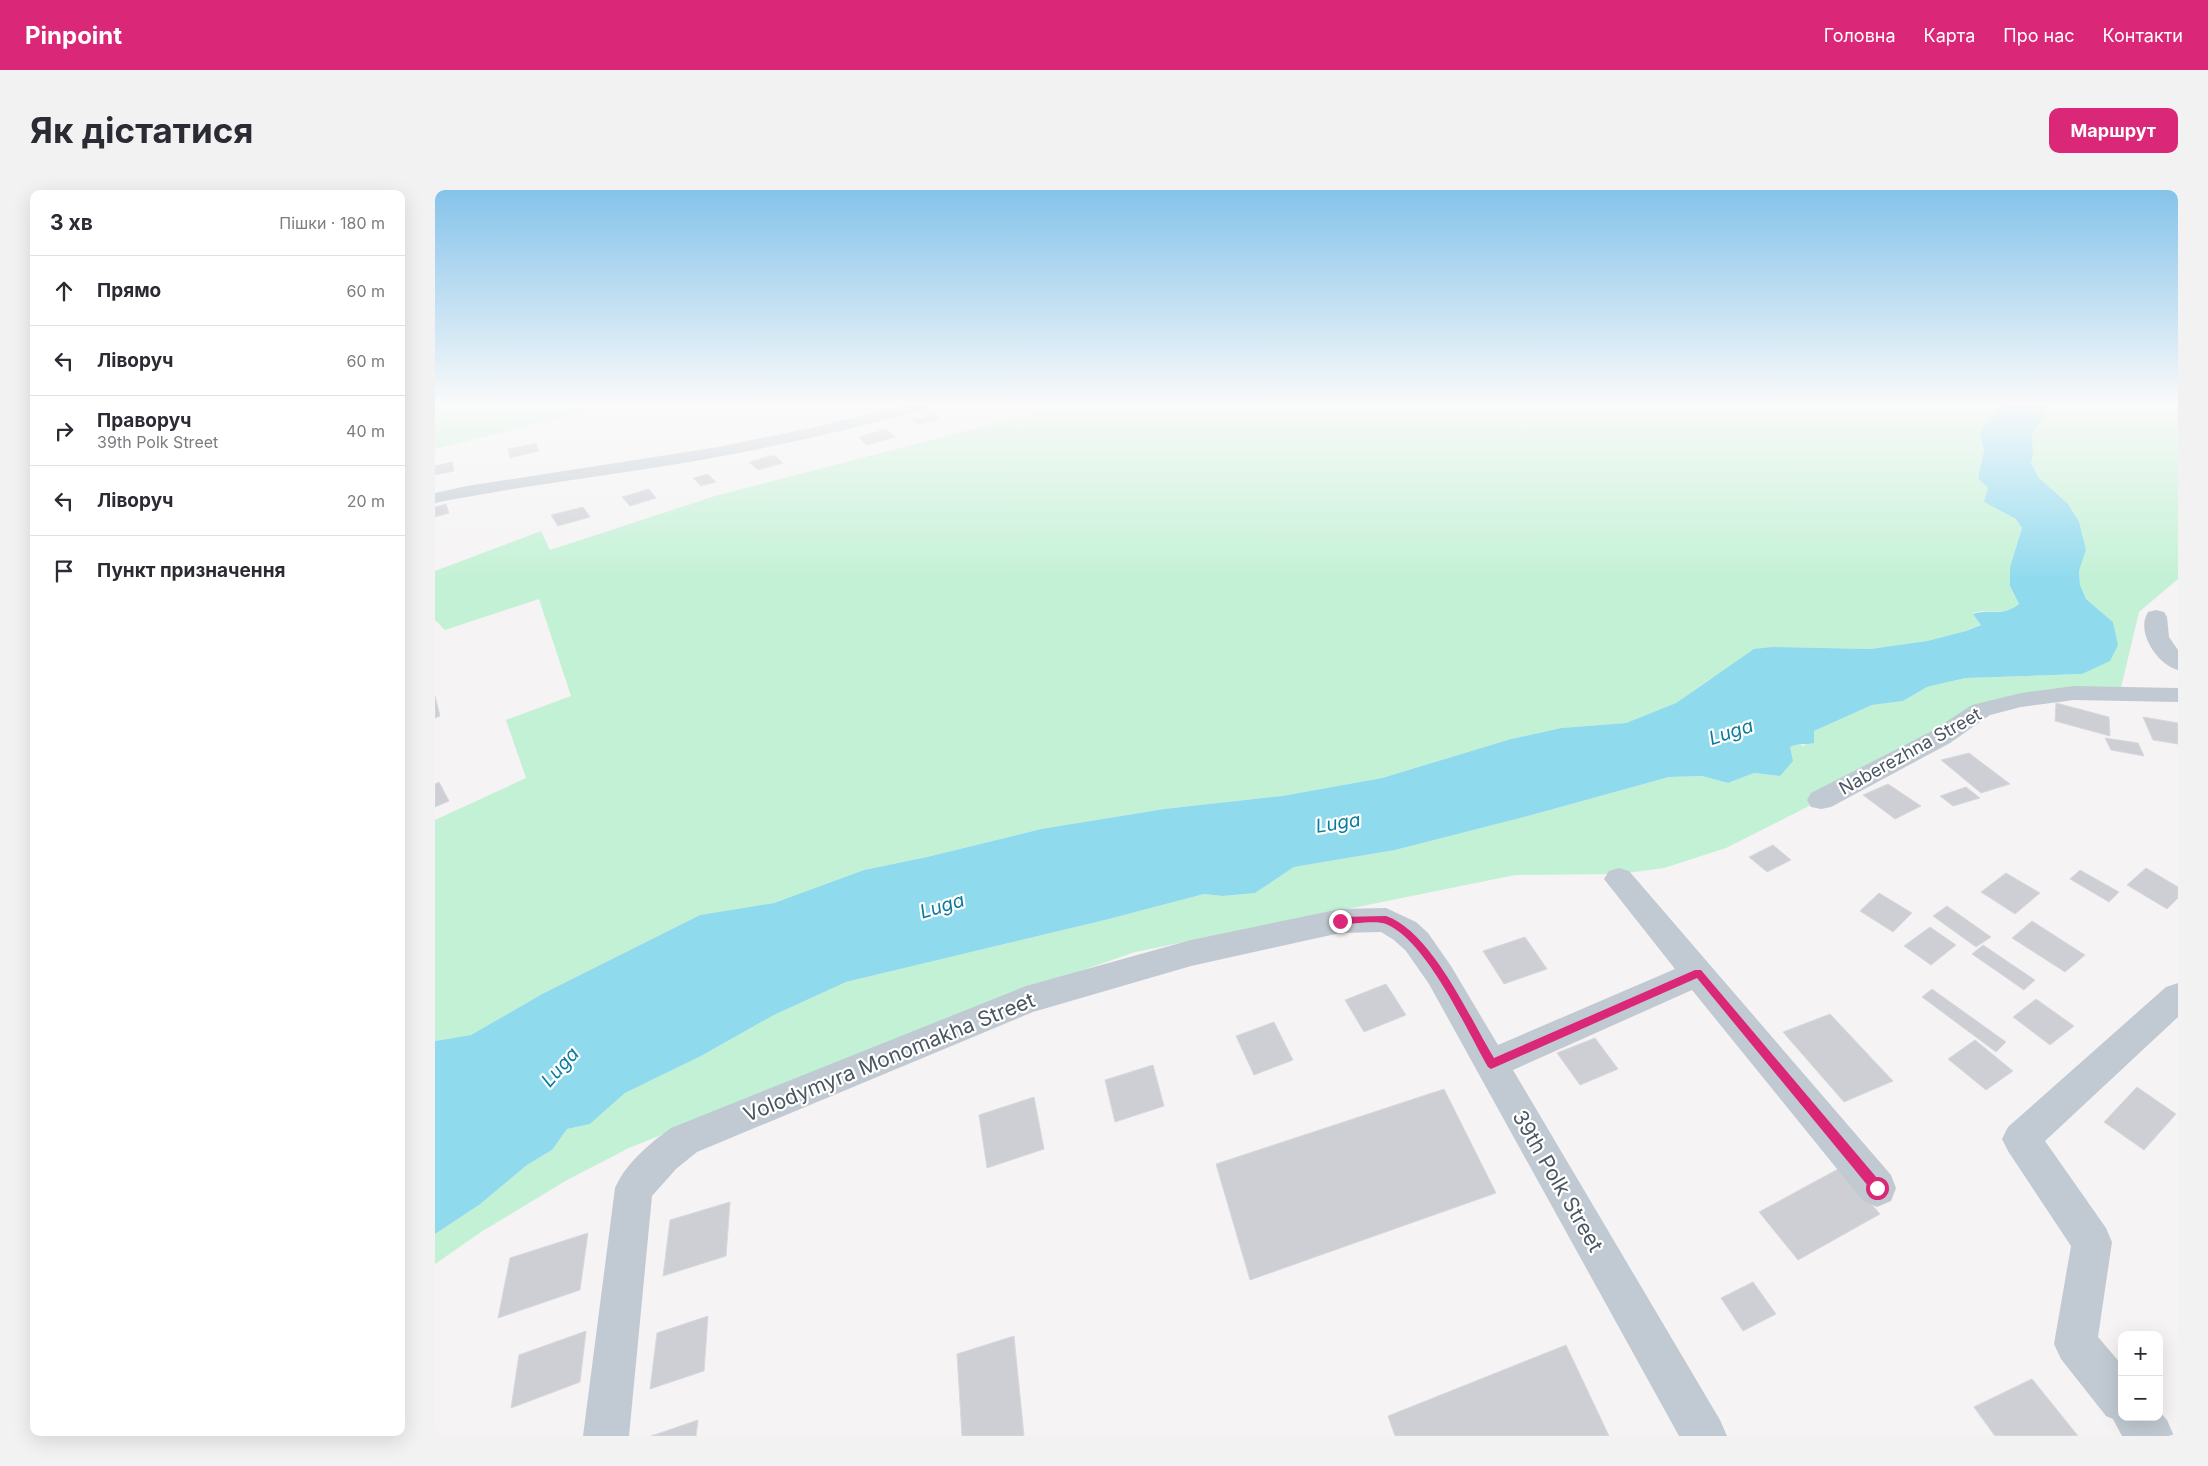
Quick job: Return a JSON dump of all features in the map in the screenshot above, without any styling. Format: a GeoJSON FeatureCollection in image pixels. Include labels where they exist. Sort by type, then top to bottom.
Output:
{"type":"FeatureCollection","features":[{"type":"Feature","properties":{"kind":"street"},"geometry":{"type":"LineString","coordinates":[[435,498],[480,488],[637,464]]}},
{"type":"Feature","properties":{"kind":"street"},"geometry":{"type":"LineString","coordinates":[[2156,617],[2153,628],[2158,642],[2178,663]]}},
{"type":"Feature","properties":{"kind":"street","name":"Naberezhna Street"},"geometry":{"type":"LineString","coordinates":[[1821,800],[1941,737],[1981,710],[2021,700],[2074,692],[2178,695]]}},
{"type":"Feature","properties":{"kind":"street"},"geometry":{"type":"LineString","coordinates":[[1619,879],[1877,1188]]}},
{"type":"Feature","properties":{"kind":"street","name":"Volodymyra Monomakha Street"},"geometry":{"type":"LineString","coordinates":[[606,1436],[634,1188],[663,1156],[684,1140],[1026,1000],[1191,953],[1340,921],[1386,920],[1405,931]]}},
{"type":"Feature","properties":{"kind":"street","name":"39th Polk Street"},"geometry":{"type":"LineString","coordinates":[[1405,931],[1417,942],[1440,975],[1704,1436]]}},
{"type":"Feature","properties":{"kind":"street"},"geometry":{"type":"LineString","coordinates":[[1491,1064],[1698,973]]}},
{"type":"Feature","properties":{"kind":"street"},"geometry":{"type":"LineString","coordinates":[[2118,1395],[2076,1344],[2092,1242],[2021,1138],[2178,996]]}},
{"type":"Feature","properties":{"kind":"street"},"geometry":{"type":"LineString","coordinates":[[2138,1421],[2151,1436]]}},
{"type":"Feature","properties":{"kind":"green space"},"geometry":{"type":"Polygon","coordinates":[[[838,464],[1981,464],[1978,478],[1989,488],[1984,502],[2016,519],[2022,528],[2010,567],[2010,586],[2019,604],[2008,612],[1982,611],[1973,613],[1982,624],[1966,631],[1927,641],[1870,649],[1773,647],[1710,679],[1676,703],[1626,723],[1561,728],[1511,739],[1382,778],[1282,796],[1164,809],[1041,829],[927,857],[864,870],[774,903],[700,915],[542,994],[471,1035],[435,1041],[435,820],[526,778],[506,720],[571,696],[539,599],[445,630],[435,620],[435,571],[541,531],[550,550],[715,496],[838,464]]]}},
{"type":"Feature","properties":{"kind":"green space"},"geometry":{"type":"Polygon","coordinates":[[[2032,464],[2178,464],[2178,579],[2139,612],[2120,692],[1981,710],[1821,800],[1726,848],[1664,868],[1619,874],[1515,875],[1135,952],[1005,997],[629,1148],[567,1180],[481,1232],[435,1264],[435,1234],[479,1205],[527,1165],[552,1150],[567,1129],[590,1124],[625,1093],[701,1056],[774,1015],[846,982],[1105,920],[1204,894],[1223,896],[1255,893],[1294,867],[1395,850],[1669,777],[1702,776],[1728,783],[1754,773],[1780,776],[1790,747],[1795,744],[1804,746],[1814,731],[1872,705],[1903,701],[1927,687],[1964,678],[2082,674],[2115,633],[2113,622],[2086,599],[2080,585],[2079,571],[2086,550],[2068,504],[2039,478],[2032,464]]]}},
{"type":"Feature","properties":{"kind":"water","name":"Luga"},"geometry":{"type":"Polygon","coordinates":[[[1981,464],[2032,464],[2039,478],[2068,504],[2079,522],[2086,550],[2079,571],[2080,585],[2086,599],[2113,622],[2118,645],[2110,661],[2082,674],[1965,678],[1927,687],[1903,701],[1872,705],[1814,731],[1814,743],[1790,747],[1793,761],[1780,776],[1754,773],[1728,783],[1702,776],[1669,777],[1395,850],[1294,867],[1255,893],[1223,896],[1204,894],[1105,920],[846,982],[774,1015],[701,1056],[625,1093],[590,1124],[567,1129],[552,1150],[527,1165],[479,1205],[435,1234],[435,1041],[471,1035],[542,994],[700,915],[774,903],[864,870],[927,857],[1041,829],[1164,809],[1282,796],[1382,778],[1511,739],[1561,728],[1626,723],[1676,703],[1754,649],[1773,647],[1870,649],[1927,641],[1966,631],[1981,625],[1973,614],[2007,611],[2019,604],[2010,586],[2010,567],[2022,528],[2016,519],[1984,502],[1988,488],[1978,478],[1981,464]]]}},
{"type":"Feature","properties":{"kind":"building"},"geometry":{"type":"Polygon","coordinates":[[[452,464],[454,471],[435,475],[435,466],[452,464]]]}},
{"type":"Feature","properties":{"kind":"building"},"geometry":{"type":"Polygon","coordinates":[[[751,464],[779,464],[758,470],[751,464]]]}},
{"type":"Feature","properties":{"kind":"building"},"geometry":{"type":"Polygon","coordinates":[[[708,474],[716,482],[701,486],[693,478],[708,474]]]}},
{"type":"Feature","properties":{"kind":"building"},"geometry":{"type":"Polygon","coordinates":[[[649,489],[656,498],[630,506],[622,497],[649,489]]]}},
{"type":"Feature","properties":{"kind":"building"},"geometry":{"type":"Polygon","coordinates":[[[446,504],[449,513],[435,517],[435,507],[446,504]]]}},
{"type":"Feature","properties":{"kind":"building"},"geometry":{"type":"Polygon","coordinates":[[[583,507],[590,517],[558,526],[551,515],[583,507]]]}},
{"type":"Feature","properties":{"kind":"building"},"geometry":{"type":"Polygon","coordinates":[[[435,696],[440,716],[435,718],[435,696]]]}},
{"type":"Feature","properties":{"kind":"building"},"geometry":{"type":"Polygon","coordinates":[[[2056,703],[2109,717],[2110,736],[2055,721],[2056,703]]]}},
{"type":"Feature","properties":{"kind":"building"},"geometry":{"type":"Polygon","coordinates":[[[2143,717],[2178,723],[2178,744],[2153,740],[2143,717]]]}},
{"type":"Feature","properties":{"kind":"building"},"geometry":{"type":"Polygon","coordinates":[[[2105,738],[2138,743],[2144,756],[2111,750],[2105,738]]]}},
{"type":"Feature","properties":{"kind":"building"},"geometry":{"type":"Polygon","coordinates":[[[1969,753],[2010,784],[1981,793],[1941,760],[1969,753]]]}},
{"type":"Feature","properties":{"kind":"building"},"geometry":{"type":"Polygon","coordinates":[[[439,782],[449,801],[435,807],[435,784],[439,782]]]}},
{"type":"Feature","properties":{"kind":"building"},"geometry":{"type":"Polygon","coordinates":[[[1888,784],[1921,806],[1895,819],[1863,795],[1888,784]]]}},
{"type":"Feature","properties":{"kind":"building"},"geometry":{"type":"Polygon","coordinates":[[[1966,787],[1980,798],[1953,806],[1940,796],[1966,787]]]}},
{"type":"Feature","properties":{"kind":"building"},"geometry":{"type":"Polygon","coordinates":[[[1773,845],[1791,860],[1767,872],[1749,857],[1773,845]]]}},
{"type":"Feature","properties":{"kind":"building"},"geometry":{"type":"Polygon","coordinates":[[[2146,868],[2178,887],[2178,898],[2167,909],[2127,885],[2146,868]]]}},
{"type":"Feature","properties":{"kind":"building"},"geometry":{"type":"Polygon","coordinates":[[[2080,870],[2119,892],[2109,902],[2070,879],[2080,870]]]}},
{"type":"Feature","properties":{"kind":"building"},"geometry":{"type":"Polygon","coordinates":[[[2006,873],[2040,893],[2015,914],[1981,892],[2006,873]]]}},
{"type":"Feature","properties":{"kind":"building"},"geometry":{"type":"Polygon","coordinates":[[[1879,893],[1912,913],[1893,932],[1860,911],[1879,893]]]}},
{"type":"Feature","properties":{"kind":"building"},"geometry":{"type":"Polygon","coordinates":[[[1947,906],[1991,937],[1976,947],[1933,916],[1947,906]]]}},
{"type":"Feature","properties":{"kind":"building"},"geometry":{"type":"Polygon","coordinates":[[[2032,921],[2085,955],[2065,972],[2012,938],[2032,921]]]}},
{"type":"Feature","properties":{"kind":"building"},"geometry":{"type":"Polygon","coordinates":[[[1930,927],[1956,945],[1931,965],[1904,946],[1930,927]]]}},
{"type":"Feature","properties":{"kind":"building"},"geometry":{"type":"Polygon","coordinates":[[[1525,937],[1547,969],[1504,984],[1483,951],[1525,937]]]}},
{"type":"Feature","properties":{"kind":"building"},"geometry":{"type":"Polygon","coordinates":[[[1983,945],[2035,980],[2024,990],[1972,954],[1983,945]]]}},
{"type":"Feature","properties":{"kind":"building"},"geometry":{"type":"Polygon","coordinates":[[[1386,984],[1406,1015],[1364,1032],[1345,1000],[1386,984]]]}},
{"type":"Feature","properties":{"kind":"building"},"geometry":{"type":"Polygon","coordinates":[[[1932,989],[2006,1042],[1996,1052],[1922,997],[1932,989]]]}},
{"type":"Feature","properties":{"kind":"building"},"geometry":{"type":"Polygon","coordinates":[[[2036,999],[2074,1026],[2050,1045],[2013,1017],[2036,999]]]}},
{"type":"Feature","properties":{"kind":"building"},"geometry":{"type":"Polygon","coordinates":[[[1830,1014],[1893,1081],[1844,1102],[1783,1032],[1830,1014]]]}},
{"type":"Feature","properties":{"kind":"building"},"geometry":{"type":"Polygon","coordinates":[[[1274,1022],[1293,1060],[1254,1075],[1236,1036],[1274,1022]]]}},
{"type":"Feature","properties":{"kind":"building"},"geometry":{"type":"Polygon","coordinates":[[[1595,1038],[1618,1069],[1580,1085],[1557,1053],[1595,1038]]]}},
{"type":"Feature","properties":{"kind":"building"},"geometry":{"type":"Polygon","coordinates":[[[1975,1040],[2013,1071],[1986,1090],[1948,1059],[1975,1040]]]}},
{"type":"Feature","properties":{"kind":"building"},"geometry":{"type":"Polygon","coordinates":[[[1153,1065],[1164,1106],[1115,1122],[1105,1080],[1153,1065]]]}},
{"type":"Feature","properties":{"kind":"building"},"geometry":{"type":"Polygon","coordinates":[[[2137,1087],[2176,1114],[2144,1150],[2104,1122],[2137,1087]]]}},
{"type":"Feature","properties":{"kind":"building"},"geometry":{"type":"Polygon","coordinates":[[[1444,1089],[1496,1193],[1250,1280],[1216,1164],[1444,1089]]]}},
{"type":"Feature","properties":{"kind":"building"},"geometry":{"type":"Polygon","coordinates":[[[1034,1097],[1044,1149],[987,1168],[979,1115],[1034,1097]]]}},
{"type":"Feature","properties":{"kind":"building"},"geometry":{"type":"Polygon","coordinates":[[[1840,1168],[1880,1214],[1798,1260],[1759,1212],[1840,1168]]]}},
{"type":"Feature","properties":{"kind":"building"},"geometry":{"type":"Polygon","coordinates":[[[730,1202],[726,1256],[663,1276],[670,1220],[730,1202]]]}},
{"type":"Feature","properties":{"kind":"building"},"geometry":{"type":"Polygon","coordinates":[[[588,1233],[580,1290],[498,1318],[510,1258],[588,1233]]]}},
{"type":"Feature","properties":{"kind":"building"},"geometry":{"type":"Polygon","coordinates":[[[1753,1282],[1776,1314],[1743,1331],[1721,1298],[1753,1282]]]}},
{"type":"Feature","properties":{"kind":"building"},"geometry":{"type":"Polygon","coordinates":[[[708,1316],[704,1371],[650,1389],[657,1333],[708,1316]]]}},
{"type":"Feature","properties":{"kind":"building"},"geometry":{"type":"Polygon","coordinates":[[[586,1331],[580,1382],[511,1408],[519,1355],[586,1331]]]}},
{"type":"Feature","properties":{"kind":"building"},"geometry":{"type":"Polygon","coordinates":[[[1014,1336],[1024,1436],[962,1436],[957,1354],[1014,1336]]]}},
{"type":"Feature","properties":{"kind":"building"},"geometry":{"type":"Polygon","coordinates":[[[1566,1345],[1609,1436],[1395,1436],[1388,1416],[1566,1345]]]}},
{"type":"Feature","properties":{"kind":"building"},"geometry":{"type":"Polygon","coordinates":[[[2032,1379],[2078,1436],[1995,1436],[1974,1407],[2032,1379]]]}},
{"type":"Feature","properties":{"kind":"building"},"geometry":{"type":"Polygon","coordinates":[[[2032,1379],[2078,1436],[1995,1436],[1974,1407],[2032,1379]]]}},
{"type":"Feature","properties":{"kind":"building"},"geometry":{"type":"Polygon","coordinates":[[[698,1420],[696,1436],[651,1436],[698,1420]]]}},
{"type":"Feature","properties":{"kind":"route"},"geometry":{"type":"LineString","coordinates":[[1340,921],[1386,920],[1405,931],[1417,942],[1440,975],[1491,1064],[1698,973],[1877,1188]]}}]}
